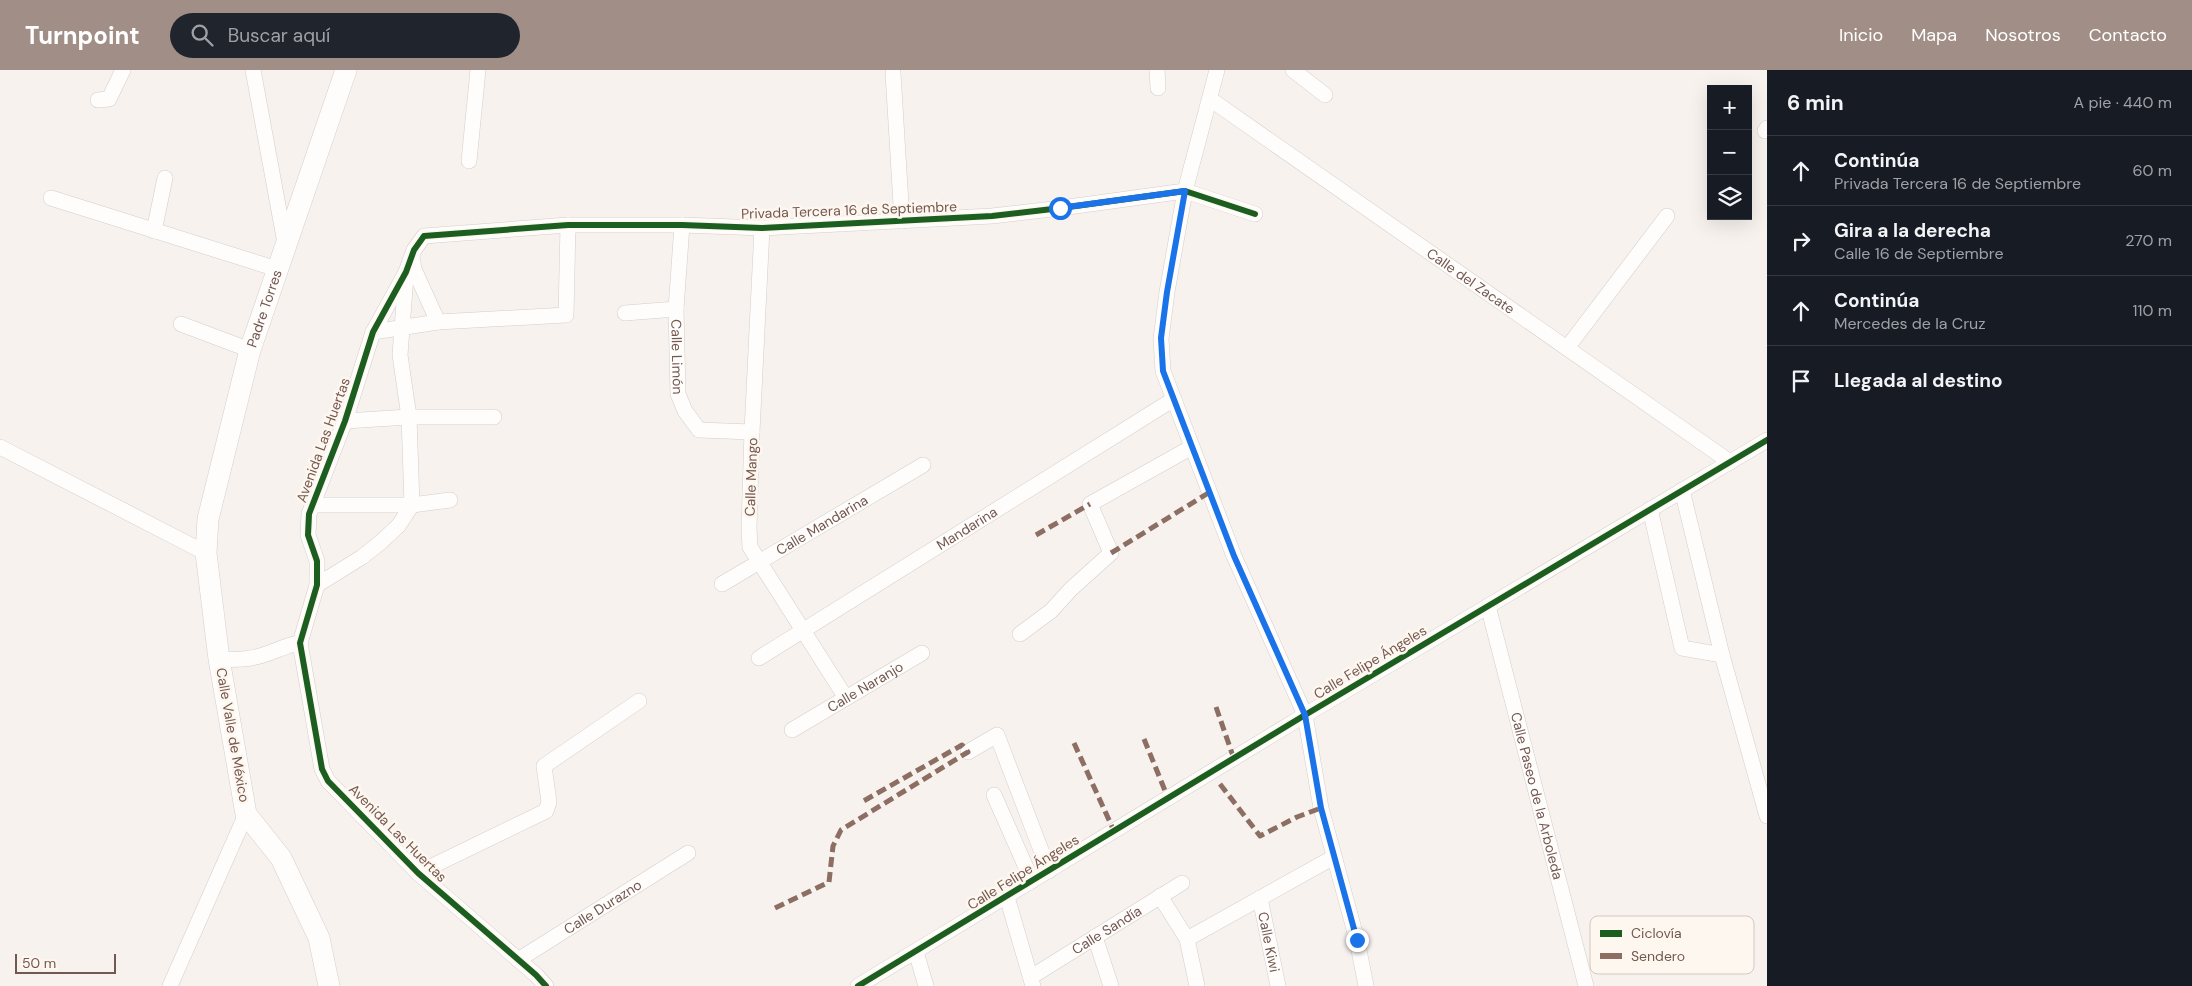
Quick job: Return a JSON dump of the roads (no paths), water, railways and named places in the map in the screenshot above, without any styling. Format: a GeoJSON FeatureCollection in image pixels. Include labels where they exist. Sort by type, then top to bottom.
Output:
{"type":"FeatureCollection","features":[{"type":"Feature","properties":{"kind":"street"},"geometry":{"type":"LineString","coordinates":[[98,100],[109,99],[123,70]]}},
{"type":"Feature","properties":{"kind":"street"},"geometry":{"type":"LineString","coordinates":[[253,70],[285,244]]}},
{"type":"Feature","properties":{"kind":"street","name":"Padre Torres"},"geometry":{"type":"LineString","coordinates":[[206,553],[208,520],[250,350],[346,70]]}},
{"type":"Feature","properties":{"kind":"street"},"geometry":{"type":"LineString","coordinates":[[469,161],[478,70]]}},
{"type":"Feature","properties":{"kind":"street"},"geometry":{"type":"LineString","coordinates":[[1157,70],[1158,88]]}},
{"type":"Feature","properties":{"kind":"street"},"geometry":{"type":"LineString","coordinates":[[1217,70],[1185,191],[1161,338],[1163,371],[1234,556],[1305,715],[1321,808],[1357,940],[1366,986]]}},
{"type":"Feature","properties":{"kind":"street"},"geometry":{"type":"LineString","coordinates":[[1293,70],[1325,95]]}},
{"type":"Feature","properties":{"kind":"street"},"geometry":{"type":"LineString","coordinates":[[893,73],[902,221]]}},
{"type":"Feature","properties":{"kind":"street","name":"Calle del Zacate"},"geometry":{"type":"LineString","coordinates":[[1210,99],[1730,462]]}},
{"type":"Feature","properties":{"kind":"street"},"geometry":{"type":"LineString","coordinates":[[154,231],[165,178]]}},
{"type":"Feature","properties":{"kind":"street"},"geometry":{"type":"LineString","coordinates":[[1185,191],[1255,214]]}},
{"type":"Feature","properties":{"kind":"street","name":"Privada Tercera 16 de Septiembre"},"geometry":{"type":"LineString","coordinates":[[424,236],[568,224],[762,228],[902,221],[1011,214],[1185,191]]}},
{"type":"Feature","properties":{"kind":"street"},"geometry":{"type":"LineString","coordinates":[[51,198],[277,269]]}},
{"type":"Feature","properties":{"kind":"street"},"geometry":{"type":"LineString","coordinates":[[1567,348],[1667,216]]}},
{"type":"Feature","properties":{"kind":"street"},"geometry":{"type":"LineString","coordinates":[[373,332],[438,322],[566,315],[568,224]]}},
{"type":"Feature","properties":{"kind":"street","name":"Calle Limón"},"geometry":{"type":"LineString","coordinates":[[682,225],[676,308],[678,394],[685,411],[699,430],[752,432]]}},
{"type":"Feature","properties":{"kind":"street","name":"Calle Mango"},"geometry":{"type":"LineString","coordinates":[[762,228],[752,432],[750,547],[846,698]]}},
{"type":"Feature","properties":{"kind":"street","name":"Avenida Las Huertas"},"geometry":{"type":"LineString","coordinates":[[424,236],[373,332],[345,421],[313,505],[307,526],[308,535],[317,561],[317,585],[300,643],[322,769],[328,780],[418,874],[546,986]]}},
{"type":"Feature","properties":{"kind":"street"},"geometry":{"type":"LineString","coordinates":[[412,257],[414,269],[438,322]]}},
{"type":"Feature","properties":{"kind":"street"},"geometry":{"type":"LineString","coordinates":[[317,585],[362,557],[381,542],[400,525],[412,505],[409,417],[400,355],[406,272]]}},
{"type":"Feature","properties":{"kind":"street"},"geometry":{"type":"LineString","coordinates":[[625,313],[676,308]]}},
{"type":"Feature","properties":{"kind":"street"},"geometry":{"type":"LineString","coordinates":[[181,324],[250,350]]}},
{"type":"Feature","properties":{"kind":"street","name":"Mandarina"},"geometry":{"type":"LineString","coordinates":[[759,658],[801,630],[1174,399]]}},
{"type":"Feature","properties":{"kind":"street"},"geometry":{"type":"LineString","coordinates":[[345,421],[409,417],[494,417]]}},
{"type":"Feature","properties":{"kind":"street","name":"Calle Felipe Ángeles"},"geometry":{"type":"LineString","coordinates":[[858,986],[1049,872],[1305,715],[1767,440]]}},
{"type":"Feature","properties":{"kind":"street"},"geometry":{"type":"LineString","coordinates":[[1020,634],[1051,611],[1110,552],[1090,504],[1192,447]]}},
{"type":"Feature","properties":{"kind":"street"},"geometry":{"type":"LineString","coordinates":[[0,448],[206,553]]}},
{"type":"Feature","properties":{"kind":"street","name":"Calle Mandarina"},"geometry":{"type":"LineString","coordinates":[[722,584],[923,465]]}},
{"type":"Feature","properties":{"kind":"street"},"geometry":{"type":"LineString","coordinates":[[1682,490],[1722,655],[1767,816]]}},
{"type":"Feature","properties":{"kind":"street"},"geometry":{"type":"LineString","coordinates":[[313,505],[412,505],[450,500]]}},
{"type":"Feature","properties":{"kind":"street"},"geometry":{"type":"LineString","coordinates":[[1650,509],[1682,648],[1722,655]]}},
{"type":"Feature","properties":{"kind":"street","name":"Calle Valle de México"},"geometry":{"type":"LineString","coordinates":[[206,553],[219,659],[246,814],[281,858],[319,938],[330,986]]}},
{"type":"Feature","properties":{"kind":"street","name":"Calle Paseo de la Arboleda"},"geometry":{"type":"LineString","coordinates":[[1488,606],[1586,986]]}},
{"type":"Feature","properties":{"kind":"street"},"geometry":{"type":"LineString","coordinates":[[219,659],[237,660],[254,658],[283,646],[300,643]]}},
{"type":"Feature","properties":{"kind":"street","name":"Calle Naranjo"},"geometry":{"type":"LineString","coordinates":[[792,730],[819,712],[922,653]]}},
{"type":"Feature","properties":{"kind":"street"},"geometry":{"type":"LineString","coordinates":[[418,874],[546,810],[549,802],[544,766],[638,701]]}},
{"type":"Feature","properties":{"kind":"street"},"geometry":{"type":"LineString","coordinates":[[968,752],[997,735],[1049,872]]}},
{"type":"Feature","properties":{"kind":"street"},"geometry":{"type":"LineString","coordinates":[[994,795],[1032,881]]}},
{"type":"Feature","properties":{"kind":"street"},"geometry":{"type":"LineString","coordinates":[[170,986],[246,814]]}},
{"type":"Feature","properties":{"kind":"street","name":"Calle Durazno"},"geometry":{"type":"LineString","coordinates":[[518,960],[688,852]]}},
{"type":"Feature","properties":{"kind":"street"},"geometry":{"type":"LineString","coordinates":[[1187,939],[1334,857]]}},
{"type":"Feature","properties":{"kind":"street","name":"Calle Sandía"},"geometry":{"type":"LineString","coordinates":[[1032,982],[1094,938],[1182,883]]}},
{"type":"Feature","properties":{"kind":"street"},"geometry":{"type":"LineString","coordinates":[[1160,896],[1187,939],[1197,986]]}},
{"type":"Feature","properties":{"kind":"street"},"geometry":{"type":"LineString","coordinates":[[1007,897],[1032,982]]}},
{"type":"Feature","properties":{"kind":"street","name":"Calle Kiwi"},"geometry":{"type":"LineString","coordinates":[[1260,898],[1278,986]]}},
{"type":"Feature","properties":{"kind":"street"},"geometry":{"type":"LineString","coordinates":[[1094,938],[1111,986]]}},
{"type":"Feature","properties":{"kind":"street"},"geometry":{"type":"LineString","coordinates":[[916,952],[926,986]]}}]}
